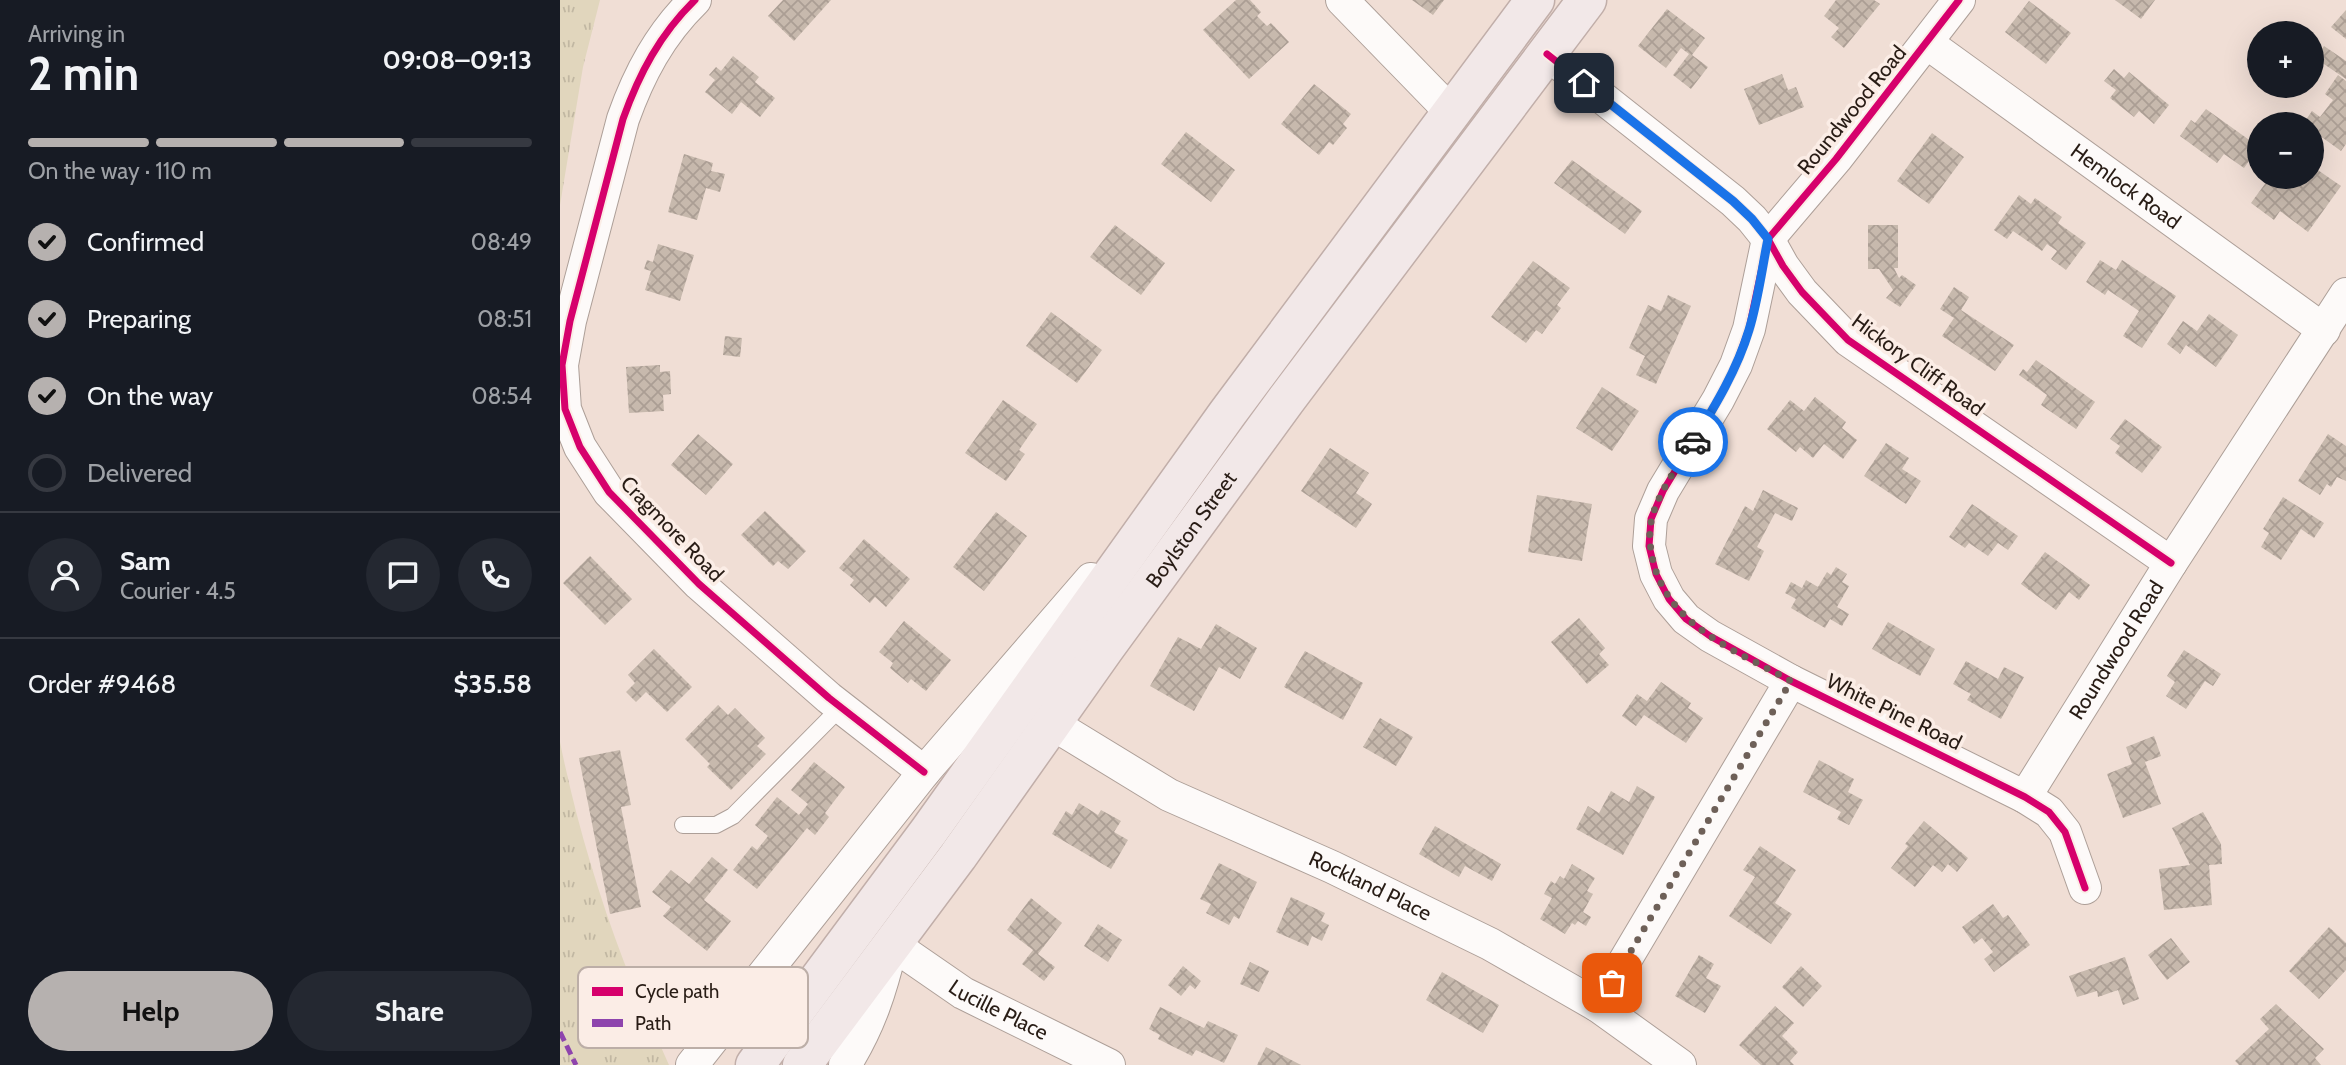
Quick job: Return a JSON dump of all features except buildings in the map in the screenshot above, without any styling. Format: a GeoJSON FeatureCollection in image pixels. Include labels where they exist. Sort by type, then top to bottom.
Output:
{"type":"FeatureCollection","features":[{"type":"Feature","properties":{"kind":"highway","name":"Boylston Street"},"geometry":{"type":"LineString","coordinates":[[808,993],[944,810],[1171,490],[1535,0]]}},
{"type":"Feature","properties":{"kind":"highway","name":"Boylston Street"},"geometry":{"type":"LineString","coordinates":[[802,1065],[1286,400],[1587,0]]}},
{"type":"Feature","properties":{"kind":"highway","name":"Boylston Street"},"geometry":{"type":"LineString","coordinates":[[754,1065],[767,1048]]}},
{"type":"Feature","properties":{"kind":"street","name":"Cragmore Road"},"geometry":{"type":"LineString","coordinates":[[695,0],[667,31],[633,90],[561,365],[565,409],[580,447],[609,492],[699,584],[841,707],[924,772]]}},
{"type":"Feature","properties":{"kind":"street"},"geometry":{"type":"LineString","coordinates":[[1342,0],[1451,112]]}},
{"type":"Feature","properties":{"kind":"street","name":"Roundwood Road"},"geometry":{"type":"LineString","coordinates":[[1768,239],[1836,159],[1959,0]]}},
{"type":"Feature","properties":{"kind":"street","name":"Hemlock Road"},"geometry":{"type":"LineString","coordinates":[[1927,43],[2324,330]]}},
{"type":"Feature","properties":{"kind":"street","name":"Hickory Cliff Road"},"geometry":{"type":"LineString","coordinates":[[1547,54],[1733,201],[1752,219],[1802,292],[1822,316],[1848,340],[2171,563]]}},
{"type":"Feature","properties":{"kind":"street","name":"White Pine Road"},"geometry":{"type":"LineString","coordinates":[[1768,239],[1749,329],[1736,365],[1663,491],[1651,519],[1649,546],[1656,574],[1669,599],[1686,619],[1710,636],[1791,681],[2025,797],[2049,812],[2065,832],[2085,888]]}},
{"type":"Feature","properties":{"kind":"street","name":"Roundwood Road"},"geometry":{"type":"LineString","coordinates":[[2025,797],[2171,563],[2346,294]]}},
{"type":"Feature","properties":{"kind":"street"},"geometry":{"type":"LineString","coordinates":[[770,967],[924,772],[1041,635],[1171,490]]}},
{"type":"Feature","properties":{"kind":"street"},"geometry":{"type":"LineString","coordinates":[[1598,1006],[1791,681]]}},
{"type":"Feature","properties":{"kind":"street","name":"Rockland Place"},"geometry":{"type":"LineString","coordinates":[[1051,723],[1169,795],[1393,895],[1490,944],[1598,1006],[1680,1065]]}},
{"type":"Feature","properties":{"kind":"street"},"geometry":{"type":"LineString","coordinates":[[845,1065],[869,1023],[878,1000],[892,944]]}},
{"type":"Feature","properties":{"kind":"street","name":"Lucille Place"},"geometry":{"type":"LineString","coordinates":[[892,944],[963,993],[1109,1065]]}},
{"type":"Feature","properties":{"kind":"street"},"geometry":{"type":"LineString","coordinates":[[692,1065],[705,1048]]}},
{"type":"Feature","properties":{"kind":"lane"},"geometry":{"type":"LineString","coordinates":[[683,825],[716,825],[733,816],[841,707]]}},
{"type":"Feature","properties":{"kind":"green space"},"geometry":{"type":"Polygon","coordinates":[[[560,0],[600,0],[583,67],[560,205],[560,0]]]}},
{"type":"Feature","properties":{"kind":"green space"},"geometry":{"type":"Polygon","coordinates":[[[560,742],[588,853],[626,967],[578,967],[578,1048],[661,1048],[669,1065],[560,1065],[560,742]]]}},
{"type":"Feature","properties":{"kind":"marked path"},"geometry":{"type":"LineString","coordinates":[[560,1032],[576,1065]]}},
{"type":"Feature","properties":{"kind":"cycle path"},"geometry":{"type":"LineString","coordinates":[[695,0],[671,27],[652,55],[623,119],[570,321],[562,365],[565,409],[580,447],[609,492],[699,584],[829,698],[924,772]]}},
{"type":"Feature","properties":{"kind":"cycle path"},"geometry":{"type":"LineString","coordinates":[[1959,0],[1836,159],[1768,239],[1749,329],[1736,365],[1663,491],[1651,519],[1649,546],[1656,574],[1669,599],[1686,619],[1710,636],[1791,681],[2025,797],[2049,812],[2065,832],[2085,888]]}},
{"type":"Feature","properties":{"kind":"cycle path"},"geometry":{"type":"LineString","coordinates":[[1547,54],[1733,201],[1752,219],[1802,292],[1848,340],[2171,563]]}},
{"type":"Feature","properties":{"kind":"way so far"},"geometry":{"type":"LineString","coordinates":[[1612,983],[1791,681],[1710,636],[1686,619],[1669,599],[1656,574],[1649,546],[1651,519],[1663,491],[1693,442]]}},
{"type":"Feature","properties":{"kind":"route"},"geometry":{"type":"LineString","coordinates":[[1584,83],[1733,201],[1768,239],[1749,329],[1736,365],[1693,442]]}}]}
